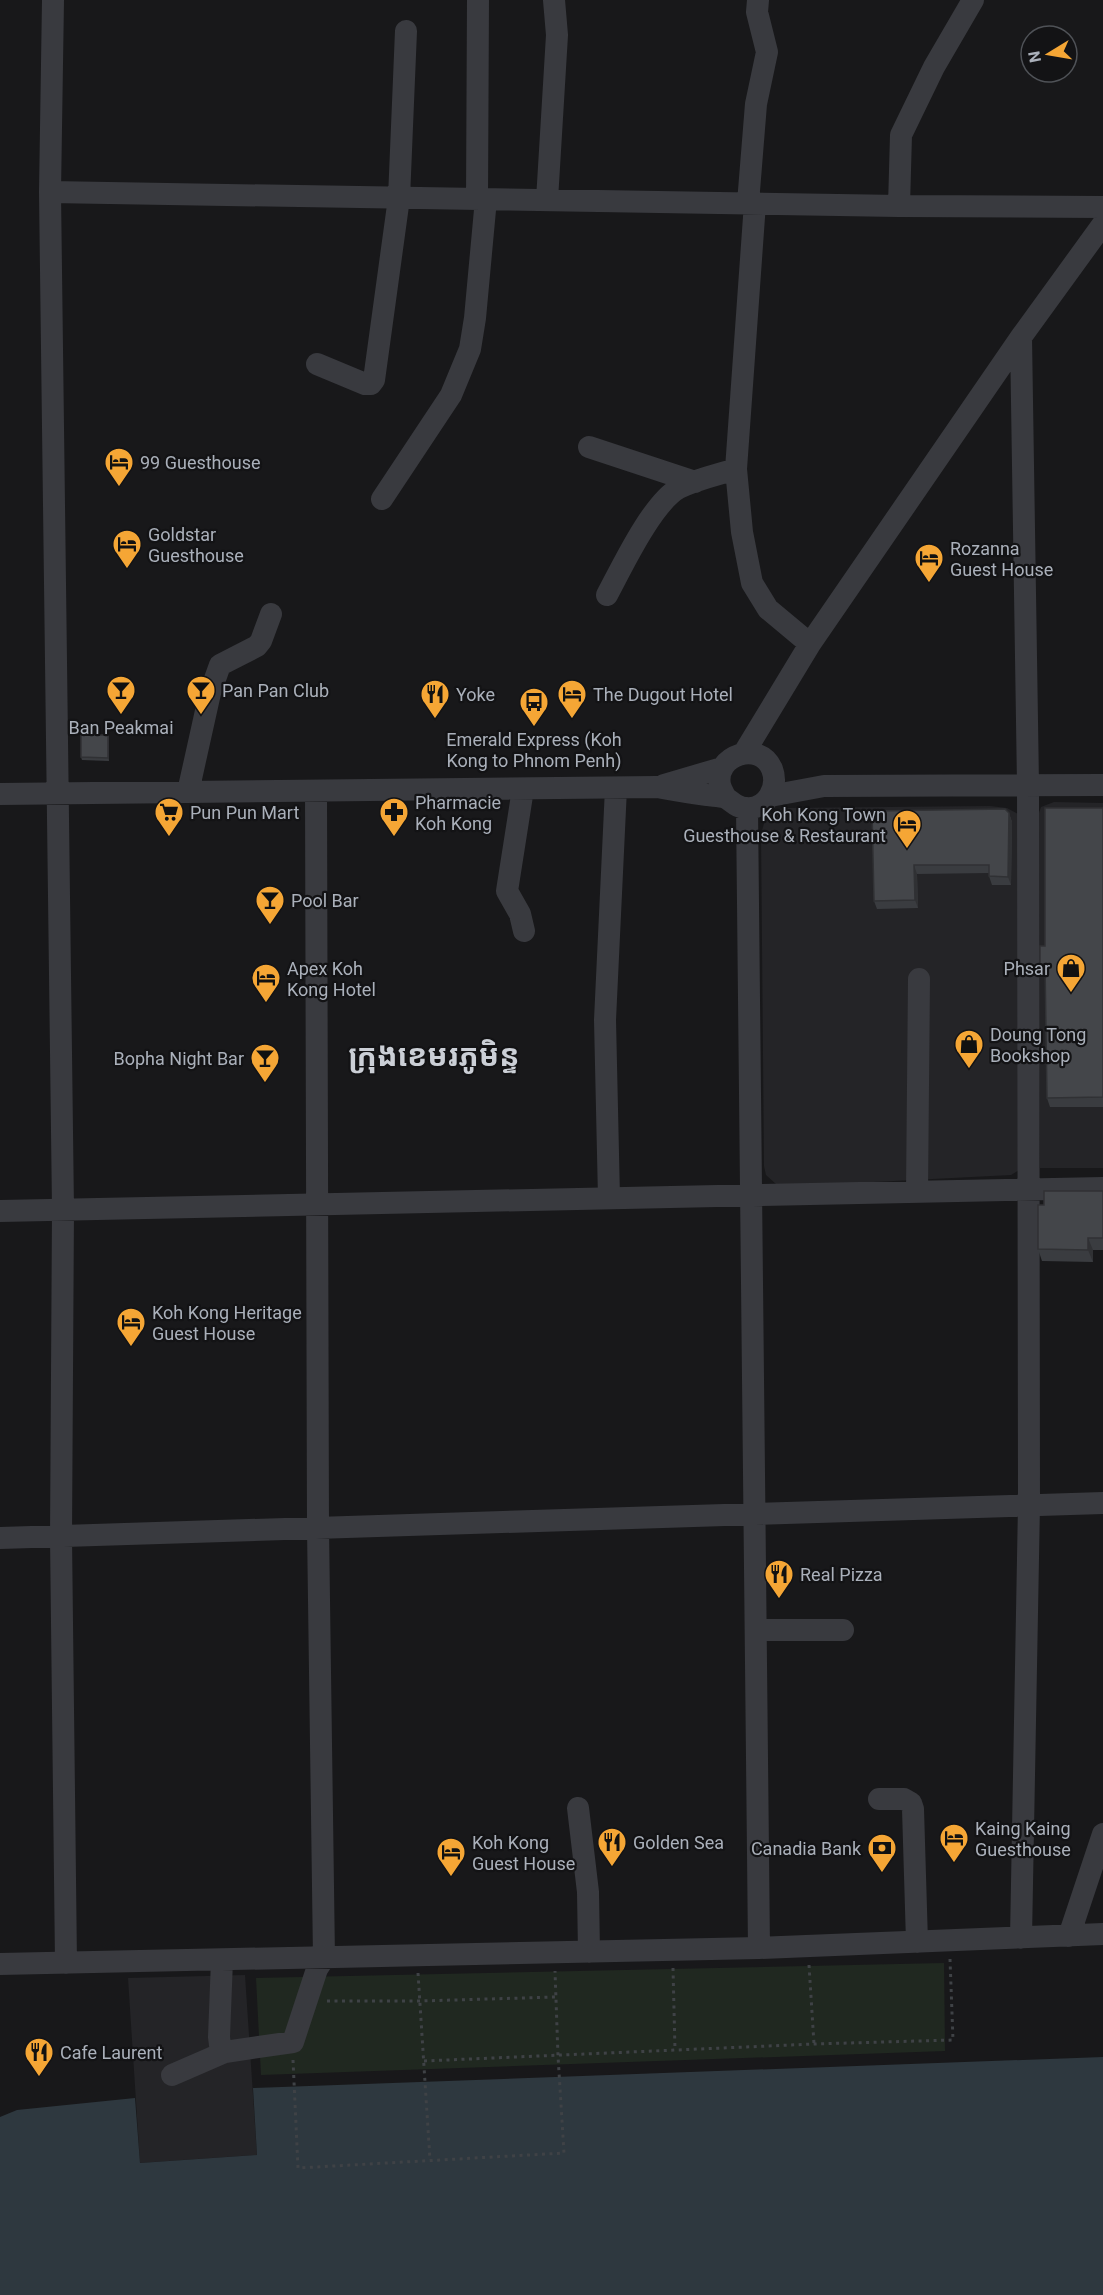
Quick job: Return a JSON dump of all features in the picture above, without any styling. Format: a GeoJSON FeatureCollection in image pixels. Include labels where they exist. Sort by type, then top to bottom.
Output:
{"type":"FeatureCollection","features":[{"type":"Feature","properties":{"kind":"street"},"geometry":{"type":"LineString","coordinates":[[53,0],[50,192],[63,1209],[61,1536],[66,1963]]}},
{"type":"Feature","properties":{"kind":"street"},"geometry":{"type":"LineString","coordinates":[[53,23],[69,0]]}},
{"type":"Feature","properties":{"kind":"street"},"geometry":{"type":"LineString","coordinates":[[382,500],[451,395],[470,349],[475,318],[482,199],[478,0]]}},
{"type":"Feature","properties":{"kind":"street"},"geometry":{"type":"LineString","coordinates":[[547,200],[557,36],[554,0]]}},
{"type":"Feature","properties":{"kind":"street"},"geometry":{"type":"LineString","coordinates":[[758,0],[757,12],[766,52],[756,104],[736,469],[742,532],[752,583],[768,609],[810,644]]}},
{"type":"Feature","properties":{"kind":"street"},"geometry":{"type":"LineString","coordinates":[[899,206],[901,135],[934,67],[973,0]]}},
{"type":"Feature","properties":{"kind":"street"},"geometry":{"type":"LineString","coordinates":[[317,364],[365,384],[370,384],[375,380],[399,198],[406,31]]}},
{"type":"Feature","properties":{"kind":"street"},"geometry":{"type":"LineString","coordinates":[[50,192],[899,206],[1103,207]]}},
{"type":"Feature","properties":{"kind":"street"},"geometry":{"type":"LineString","coordinates":[[770,796],[775,783],[760,761],[761,721],[810,644],[1021,337],[1103,224]]}},
{"type":"Feature","properties":{"kind":"street"},"geometry":{"type":"LineString","coordinates":[[1021,337],[1028,785],[1029,1504],[1021,1938]]}},
{"type":"Feature","properties":{"kind":"street"},"geometry":{"type":"LineString","coordinates":[[589,447],[695,482]]}},
{"type":"Feature","properties":{"kind":"street"},"geometry":{"type":"LineString","coordinates":[[607,595],[642,530],[677,490],[736,469]]}},
{"type":"Feature","properties":{"kind":"street"},"geometry":{"type":"LineString","coordinates":[[188,792],[210,693],[220,665],[257,646],[271,614]]}},
{"type":"Feature","properties":{"kind":"street"},"geometry":{"type":"LineString","coordinates":[[657,787],[722,768],[728,761],[760,761],[824,786]]}},
{"type":"Feature","properties":{"kind":"street"},"geometry":{"type":"LineString","coordinates":[[722,768],[720,784],[726,798],[735,806],[747,808],[756,807],[770,796],[824,786],[1103,785]]}},
{"type":"Feature","properties":{"kind":"street"},"geometry":{"type":"LineString","coordinates":[[0,794],[657,787],[726,798]]}},
{"type":"Feature","properties":{"kind":"street"},"geometry":{"type":"LineString","coordinates":[[609,1198],[605,1020],[616,788]]}},
{"type":"Feature","properties":{"kind":"street"},"geometry":{"type":"LineString","coordinates":[[524,789],[507,891],[520,914],[524,931]]}},
{"type":"Feature","properties":{"kind":"street"},"geometry":{"type":"LineString","coordinates":[[172,2075],[225,2052],[293,2043],[317,1969],[324,1958],[318,1528],[316,791]]}},
{"type":"Feature","properties":{"kind":"street"},"geometry":{"type":"LineString","coordinates":[[747,808],[759,1948]]}},
{"type":"Feature","properties":{"kind":"street"},"geometry":{"type":"LineString","coordinates":[[917,1192],[919,979]]}},
{"type":"Feature","properties":{"kind":"street"},"geometry":{"type":"LineString","coordinates":[[0,1211],[1103,1188]]}},
{"type":"Feature","properties":{"kind":"street"},"geometry":{"type":"LineString","coordinates":[[0,1538],[1103,1503]]}},
{"type":"Feature","properties":{"kind":"street"},"geometry":{"type":"LineString","coordinates":[[756,1630],[843,1630]]}},
{"type":"Feature","properties":{"kind":"street"},"geometry":{"type":"LineString","coordinates":[[879,1800],[904,1799],[911,1803],[913,1809],[917,1942]]}},
{"type":"Feature","properties":{"kind":"street"},"geometry":{"type":"LineString","coordinates":[[578,1808],[588,1892],[589,1952]]}},
{"type":"Feature","properties":{"kind":"street"},"geometry":{"type":"LineString","coordinates":[[1069,1936],[1103,1834]]}},
{"type":"Feature","properties":{"kind":"street"},"geometry":{"type":"LineString","coordinates":[[0,1964],[759,1948],[1103,1934]]}},
{"type":"Feature","properties":{"kind":"street"},"geometry":{"type":"LineString","coordinates":[[222,1960],[219,2037],[220,2045],[225,2052]]}},
{"type":"Feature","properties":{"kind":"path"},"geometry":{"type":"LineString","coordinates":[[424,2061],[952,2040],[950,1958]]}},
{"type":"Feature","properties":{"kind":"path"},"geometry":{"type":"LineString","coordinates":[[809,1960],[814,2044]]}},
{"type":"Feature","properties":{"kind":"path"},"geometry":{"type":"LineString","coordinates":[[673,1963],[675,2050]]}},
{"type":"Feature","properties":{"kind":"path"},"geometry":{"type":"LineString","coordinates":[[293,2043],[298,2168],[564,2153],[555,1966]]}},
{"type":"Feature","properties":{"kind":"path"},"geometry":{"type":"LineString","coordinates":[[418,1969],[430,2160]]}},
{"type":"Feature","properties":{"kind":"path"},"geometry":{"type":"LineString","coordinates":[[306,2001],[420,2001],[556,1996]]}},
{"type":"Feature","properties":{"kind":"shaded area","name":"Phsar"},"geometry":{"type":"Polygon","coordinates":[[[1054,802],[1103,803],[1103,1168],[1040,1168],[1037,819],[1041,807],[1054,802]]]}},
{"type":"Feature","properties":{"kind":"shaded area"},"geometry":{"type":"Polygon","coordinates":[[[990,806],[1007,808],[1018,814],[1019,1170],[1011,1175],[796,1186],[776,1184],[766,1175],[764,1166],[761,834],[765,820],[774,810],[784,808],[990,806]]]}},
{"type":"Feature","properties":{"kind":"shaded area"},"geometry":{"type":"Polygon","coordinates":[[[944,1963],[945,2051],[261,2075],[256,1978],[944,1963]]]}},
{"type":"Feature","properties":{"kind":"shaded area"},"geometry":{"type":"Polygon","coordinates":[[[245,1975],[257,2155],[140,2163],[128,1978],[245,1975]]]}},
{"type":"Feature","properties":{"kind":"shaded area"},"geometry":{"type":"Polygon","coordinates":[[[1103,2057],[1103,2295],[0,2295],[0,2117],[17,2110],[135,2098],[140,2163],[257,2155],[253,2088],[1103,2057]]]}},
{"type":"Feature","properties":{"kind":"building"},"geometry":{"type":"Polygon","coordinates":[[[81,735],[108,735],[108,758],[81,757],[81,735]]]}},
{"type":"Feature","properties":{"kind":"building","name":"Phsar"},"geometry":{"type":"Polygon","coordinates":[[[1045,808],[1103,808],[1103,1097],[1047,1098],[1045,964],[1040,964],[1040,946],[1045,946],[1045,808]]]}},
{"type":"Feature","properties":{"kind":"building"},"geometry":{"type":"Polygon","coordinates":[[[1005,809],[1009,813],[1008,877],[989,876],[989,865],[914,865],[915,900],[874,901],[872,811],[1005,809]]]}},
{"type":"Feature","properties":{"kind":"building"},"geometry":{"type":"Polygon","coordinates":[[[1044,1191],[1103,1191],[1103,1238],[1088,1238],[1088,1250],[1038,1249],[1038,1205],[1044,1205],[1044,1191]]]}},
{"type":"Feature","properties":{"kind":"place","name":"99 Guesthouse"},"geometry":{"type":"Point","coordinates":[119,488]}},
{"type":"Feature","properties":{"kind":"place","name":"Goldstar Guesthouse"},"geometry":{"type":"Point","coordinates":[127,570]}},
{"type":"Feature","properties":{"kind":"place","name":"Rozanna Guest House"},"geometry":{"type":"Point","coordinates":[929,584]}},
{"type":"Feature","properties":{"kind":"place","name":"Ban Peakmai"},"geometry":{"type":"Point","coordinates":[121,716]}},
{"type":"Feature","properties":{"kind":"place","name":"Pan Pan Club"},"geometry":{"type":"Point","coordinates":[201,716]}},
{"type":"Feature","properties":{"kind":"place","name":"Yoke"},"geometry":{"type":"Point","coordinates":[435,720]}},
{"type":"Feature","properties":{"kind":"place","name":"The Dugout Hotel"},"geometry":{"type":"Point","coordinates":[572,720]}},
{"type":"Feature","properties":{"kind":"place","name":"Emerald Express (Koh Kong to Phnom Penh)"},"geometry":{"type":"Point","coordinates":[534,728]}},
{"type":"Feature","properties":{"kind":"place","name":"Pun Pun Mart"},"geometry":{"type":"Point","coordinates":[169,838]}},
{"type":"Feature","properties":{"kind":"place","name":"Pharmacie Koh Kong"},"geometry":{"type":"Point","coordinates":[394,838]}},
{"type":"Feature","properties":{"kind":"place","name":"Koh Kong Town Guesthouse & Restaurant"},"geometry":{"type":"Point","coordinates":[907,850]}},
{"type":"Feature","properties":{"kind":"place","name":"Pool Bar"},"geometry":{"type":"Point","coordinates":[270,926]}},
{"type":"Feature","properties":{"kind":"place","name":"Phsar"},"geometry":{"type":"Point","coordinates":[1071,994]}},
{"type":"Feature","properties":{"kind":"place","name":"Apex Koh Kong Hotel"},"geometry":{"type":"Point","coordinates":[266,1004]}},
{"type":"Feature","properties":{"kind":"place","name":"Doung Tong Bookshop"},"geometry":{"type":"Point","coordinates":[969,1070]}},
{"type":"Feature","properties":{"kind":"place","name":"Bopha Night Bar"},"geometry":{"type":"Point","coordinates":[265,1084]}},
{"type":"Feature","properties":{"kind":"place","name":"Koh Kong Heritage Guest House"},"geometry":{"type":"Point","coordinates":[131,1348]}},
{"type":"Feature","properties":{"kind":"place","name":"Real Pizza"},"geometry":{"type":"Point","coordinates":[779,1600]}},
{"type":"Feature","properties":{"kind":"place","name":"Kaing Kaing Guesthouse"},"geometry":{"type":"Point","coordinates":[954,1864]}},
{"type":"Feature","properties":{"kind":"place","name":"Golden Sea"},"geometry":{"type":"Point","coordinates":[612,1868]}},
{"type":"Feature","properties":{"kind":"place","name":"Canadia Bank"},"geometry":{"type":"Point","coordinates":[882,1874]}},
{"type":"Feature","properties":{"kind":"place","name":"Koh Kong Guest House"},"geometry":{"type":"Point","coordinates":[451,1878]}},
{"type":"Feature","properties":{"kind":"place","name":"Cafe Laurent"},"geometry":{"type":"Point","coordinates":[39,2078]}},
{"type":"Feature","properties":{"kind":"district","name":"ក្រុងខេមរភូមិន្ទ"},"geometry":{"type":"Point","coordinates":[434,1055]}}]}
